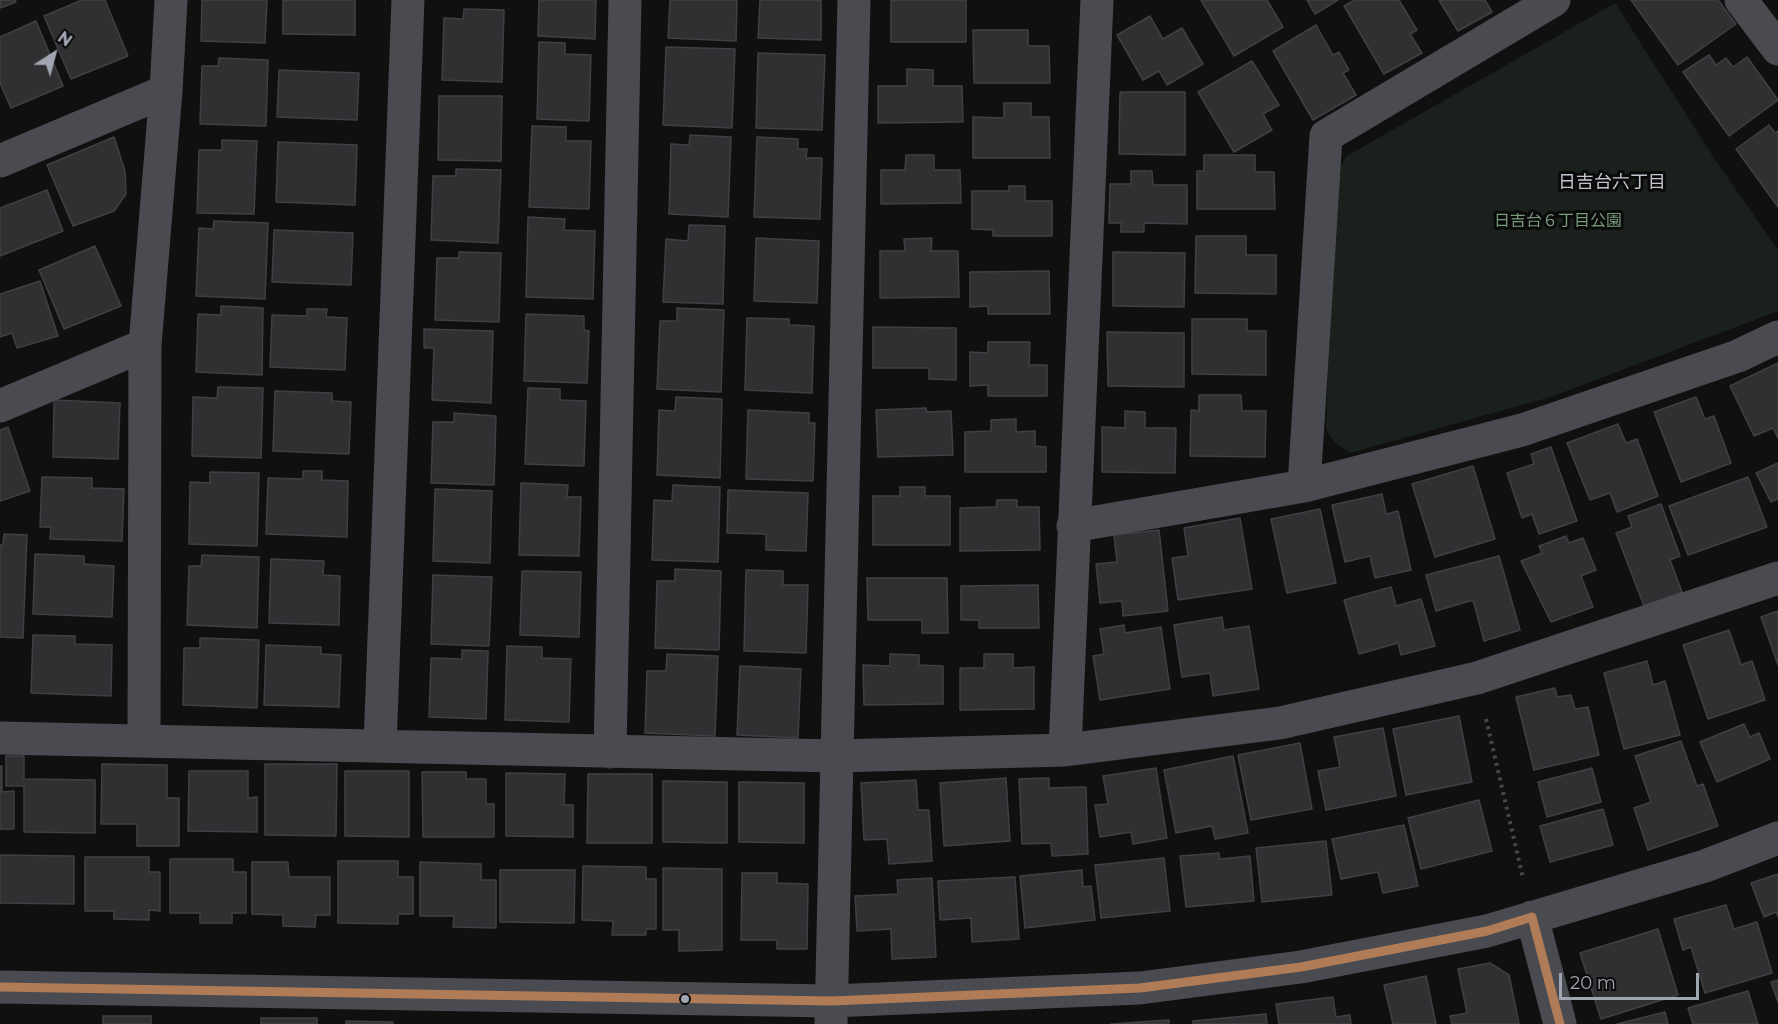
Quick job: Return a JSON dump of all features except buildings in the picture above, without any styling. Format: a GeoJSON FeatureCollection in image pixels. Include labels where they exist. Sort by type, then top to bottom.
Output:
{"type":"FeatureCollection","features":[{"type":"Feature","properties":{"kind":"street"},"geometry":{"type":"LineString","coordinates":[[144,741],[145,345],[166,91],[171,0]]}},
{"type":"Feature","properties":{"kind":"street"},"geometry":{"type":"LineString","coordinates":[[380,746],[408,0]]}},
{"type":"Feature","properties":{"kind":"street"},"geometry":{"type":"LineString","coordinates":[[610,752],[625,0]]}},
{"type":"Feature","properties":{"kind":"street"},"geometry":{"type":"LineString","coordinates":[[831,1013],[854,0]]}},
{"type":"Feature","properties":{"kind":"street"},"geometry":{"type":"LineString","coordinates":[[1304,486],[1326,136],[1554,0]]}},
{"type":"Feature","properties":{"kind":"street"},"geometry":{"type":"LineString","coordinates":[[1742,0],[1778,49]]}},
{"type":"Feature","properties":{"kind":"street"},"geometry":{"type":"LineString","coordinates":[[1065,750],[1073,526],[1100,1]]}},
{"type":"Feature","properties":{"kind":"street"},"geometry":{"type":"LineString","coordinates":[[0,160],[166,91]]}},
{"type":"Feature","properties":{"kind":"street"},"geometry":{"type":"LineString","coordinates":[[1073,526],[1304,486],[1522,430],[1738,356],[1778,337]]}},
{"type":"Feature","properties":{"kind":"street"},"geometry":{"type":"LineString","coordinates":[[0,406],[145,345]]}},
{"type":"Feature","properties":{"kind":"street"},"geometry":{"type":"LineString","coordinates":[[0,738],[836,756],[1065,750],[1280,723],[1477,678],[1778,578]]}},
{"type":"Feature","properties":{"kind":"street"},"geometry":{"type":"LineString","coordinates":[[0,987],[831,1013],[1140,988],[1300,967],[1487,931],[1705,866],[1778,838]]}},
{"type":"Feature","properties":{"kind":"street"},"geometry":{"type":"LineString","coordinates":[[1532,917],[1560,1024]]}},
{"type":"Feature","properties":{"kind":"path"},"geometry":{"type":"LineString","coordinates":[[1477,678],[1532,917]]}},
{"type":"Feature","properties":{"kind":"green space","name":"日吉台６丁目公園"},"geometry":{"type":"Polygon","coordinates":[[[1615,3],[1714,158],[1778,250],[1778,311],[1551,397],[1350,453],[1334,442],[1326,429],[1334,176],[1347,156],[1615,3]]]}},
{"type":"Feature","properties":{"kind":"transit line"},"geometry":{"type":"LineString","coordinates":[[1532,917],[1560,1024]]}},
{"type":"Feature","properties":{"kind":"transit line"},"geometry":{"type":"LineString","coordinates":[[0,987],[831,1001],[1140,988],[1301,967],[1487,931],[1532,917]]}},
{"type":"Feature","properties":{"kind":"district","name":"日吉台六丁目"},"geometry":{"type":"Point","coordinates":[1612,183]}}]}
